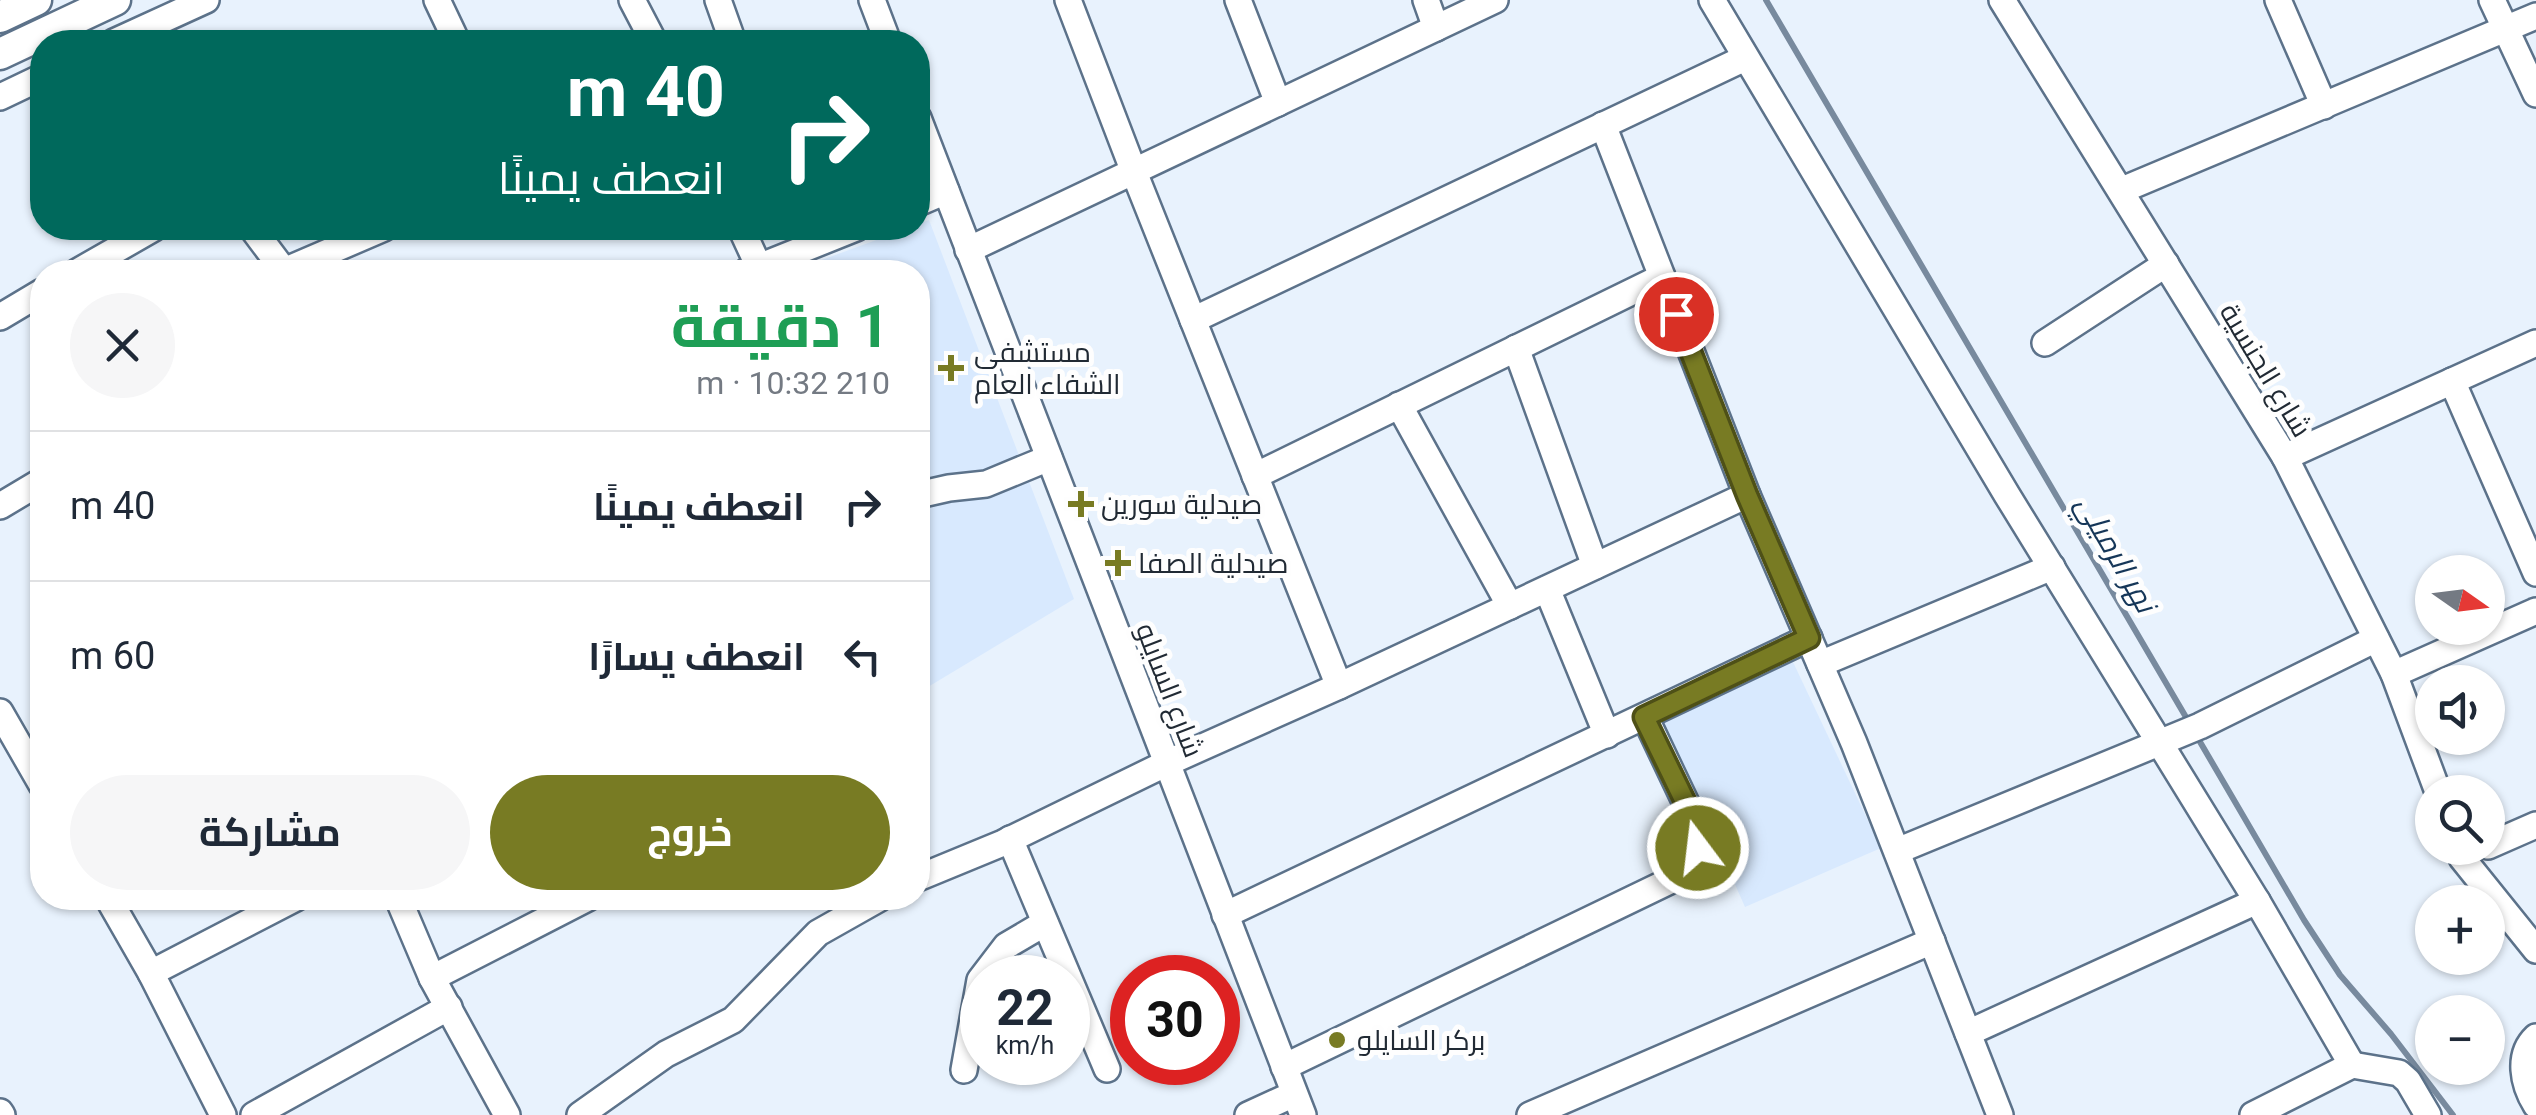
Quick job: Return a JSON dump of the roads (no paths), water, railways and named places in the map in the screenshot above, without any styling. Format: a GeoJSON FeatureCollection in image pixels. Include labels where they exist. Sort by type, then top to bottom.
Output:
{"type":"FeatureCollection","features":[{"type":"Feature","properties":{"kind":"main road"},"geometry":{"type":"LineString","coordinates":[[0,17],[36,0]]}},
{"type":"Feature","properties":{"kind":"main road"},"geometry":{"type":"LineString","coordinates":[[52,30],[112,2]]}},
{"type":"Feature","properties":{"kind":"main road"},"geometry":{"type":"LineString","coordinates":[[0,54],[30,40]]}},
{"type":"Feature","properties":{"kind":"street"},"geometry":{"type":"LineString","coordinates":[[146,30],[206,0]]}},
{"type":"Feature","properties":{"kind":"street"},"geometry":{"type":"LineString","coordinates":[[437,0],[451,30]]}},
{"type":"Feature","properties":{"kind":"street"},"geometry":{"type":"LineString","coordinates":[[632,0],[648,30]]}},
{"type":"Feature","properties":{"kind":"street"},"geometry":{"type":"LineString","coordinates":[[718,0],[729,30]]}},
{"type":"Feature","properties":{"kind":"street"},"geometry":{"type":"LineString","coordinates":[[872,0],[883,30]]}},
{"type":"Feature","properties":{"kind":"street"},"geometry":{"type":"LineString","coordinates":[[1068,0],[1339,686]]}},
{"type":"Feature","properties":{"kind":"street"},"geometry":{"type":"LineString","coordinates":[[1238,0],[1278,103]]}},
{"type":"Feature","properties":{"kind":"street"},"geometry":{"type":"LineString","coordinates":[[1426,0],[1436,28]]}},
{"type":"Feature","properties":{"kind":"street"},"geometry":{"type":"LineString","coordinates":[[968,250],[1495,0]]}},
{"type":"Feature","properties":{"kind":"street"},"geometry":{"type":"LineString","coordinates":[[1712,0],[2052,567],[2166,741],[2352,1065]]}},
{"type":"Feature","properties":{"kind":"street","name":"شارع الجنسية"},"geometry":{"type":"LineString","coordinates":[[2002,0],[2285,457],[2394,674],[2432,775]]}},
{"type":"Feature","properties":{"kind":"street"},"geometry":{"type":"LineString","coordinates":[[2278,0],[2324,106]]}},
{"type":"Feature","properties":{"kind":"street"},"geometry":{"type":"LineString","coordinates":[[2492,0],[2536,94]]}},
{"type":"Feature","properties":{"kind":"street"},"geometry":{"type":"LineString","coordinates":[[112,2],[122,30]]}},
{"type":"Feature","properties":{"kind":"street"},"geometry":{"type":"LineString","coordinates":[[2122,190],[2536,16]]}},
{"type":"Feature","properties":{"kind":"street"},"geometry":{"type":"LineString","coordinates":[[1193,320],[1745,58]]}},
{"type":"Feature","properties":{"kind":"street"},"geometry":{"type":"LineString","coordinates":[[0,97],[30,82]]}},
{"type":"Feature","properties":{"kind":"street"},"geometry":{"type":"LineString","coordinates":[[1602,125],[1747,495],[1820,664],[2000,1115]]}},
{"type":"Feature","properties":{"kind":"street","name":"شارع السايلو"},"geometry":{"type":"LineString","coordinates":[[930,149],[1299,1104]]}},
{"type":"Feature","properties":{"kind":"street"},"geometry":{"type":"LineString","coordinates":[[930,198],[946,191]]}},
{"type":"Feature","properties":{"kind":"street"},"geometry":{"type":"LineString","coordinates":[[98,260],[133,240]]}},
{"type":"Feature","properties":{"kind":"street"},"geometry":{"type":"LineString","coordinates":[[308,260],[348,240]]}},
{"type":"Feature","properties":{"kind":"street"},"geometry":{"type":"LineString","coordinates":[[767,260],[798,240]]}},
{"type":"Feature","properties":{"kind":"street"},"geometry":{"type":"LineString","coordinates":[[2044,343],[2166,264]]}},
{"type":"Feature","properties":{"kind":"street"},"geometry":{"type":"LineString","coordinates":[[1255,476],[1662,277]]}},
{"type":"Feature","properties":{"kind":"street"},"geometry":{"type":"LineString","coordinates":[[0,317],[30,299]]}},
{"type":"Feature","properties":{"kind":"street"},"geometry":{"type":"LineString","coordinates":[[2285,457],[2536,343]]}},
{"type":"Feature","properties":{"kind":"street"},"geometry":{"type":"LineString","coordinates":[[1516,348],[1595,566]]}},
{"type":"Feature","properties":{"kind":"street"},"geometry":{"type":"LineString","coordinates":[[2452,382],[2536,573]]}},
{"type":"Feature","properties":{"kind":"street"},"geometry":{"type":"LineString","coordinates":[[1399,405],[1510,606]]}},
{"type":"Feature","properties":{"kind":"street"},"geometry":{"type":"LineString","coordinates":[[930,493],[986,484],[1049,458]]}},
{"type":"Feature","properties":{"kind":"street"},"geometry":{"type":"LineString","coordinates":[[0,506],[30,488]]}},
{"type":"Feature","properties":{"kind":"street"},"geometry":{"type":"LineString","coordinates":[[930,873],[1747,495]]}},
{"type":"Feature","properties":{"kind":"street"},"geometry":{"type":"LineString","coordinates":[[1820,664],[2052,567]]}},
{"type":"Feature","properties":{"kind":"street"},"geometry":{"type":"LineString","coordinates":[[1547,589],[1607,735]]}},
{"type":"Feature","properties":{"kind":"street"},"geometry":{"type":"LineString","coordinates":[[2394,674],[2536,611]]}},
{"type":"Feature","properties":{"kind":"street"},"geometry":{"type":"LineString","coordinates":[[1226,915],[1809,638]]}},
{"type":"Feature","properties":{"kind":"street"},"geometry":{"type":"LineString","coordinates":[[1896,851],[2200,726],[2376,639]]}},
{"type":"Feature","properties":{"kind":"street"},"geometry":{"type":"LineString","coordinates":[[0,712],[30,764]]}},
{"type":"Feature","properties":{"kind":"street"},"geometry":{"type":"LineString","coordinates":[[1284,1067],[1682,875],[1692,864],[1698,833],[1644,717]]}},
{"type":"Feature","properties":{"kind":"street"},"geometry":{"type":"LineString","coordinates":[[2505,837],[2536,825]]}},
{"type":"Feature","properties":{"kind":"street"},"geometry":{"type":"LineString","coordinates":[[1010,839],[1107,1069]]}},
{"type":"Feature","properties":{"kind":"street"},"geometry":{"type":"LineString","coordinates":[[2482,865],[2536,950]]}},
{"type":"Feature","properties":{"kind":"street"},"geometry":{"type":"LineString","coordinates":[[1968,1033],[2257,900]]}},
{"type":"Feature","properties":{"kind":"street"},"geometry":{"type":"LineString","coordinates":[[115,910],[223,1115]]}},
{"type":"Feature","properties":{"kind":"street"},"geometry":{"type":"LineString","coordinates":[[151,973],[273,910]]}},
{"type":"Feature","properties":{"kind":"street"},"geometry":{"type":"LineString","coordinates":[[403,910],[432,978],[507,1115]]}},
{"type":"Feature","properties":{"kind":"street"},"geometry":{"type":"LineString","coordinates":[[432,978],[565,910]]}},
{"type":"Feature","properties":{"kind":"street"},"geometry":{"type":"LineString","coordinates":[[580,1115],[666,1054],[733,1020],[818,933],[859,910]]}},
{"type":"Feature","properties":{"kind":"street"},"geometry":{"type":"LineString","coordinates":[[999,955],[1006,946],[1046,923]]}},
{"type":"Feature","properties":{"kind":"street"},"geometry":{"type":"LineString","coordinates":[[1530,1115],[1932,941]]}},
{"type":"Feature","properties":{"kind":"street"},"geometry":{"type":"LineString","coordinates":[[254,1115],[448,1008]]}},
{"type":"Feature","properties":{"kind":"street"},"geometry":{"type":"LineString","coordinates":[[2536,1037],[2530,1042],[2522,1068],[2536,1105]]}},
{"type":"Feature","properties":{"kind":"street"},"geometry":{"type":"LineString","coordinates":[[2253,1115],[2352,1065],[2399,1073],[2428,1115]]}},
{"type":"Feature","properties":{"kind":"street"},"geometry":{"type":"LineString","coordinates":[[1248,1115],[1299,1104]]}},
{"type":"Feature","properties":{"kind":"waterway","name":"نهر الرميلي"},"geometry":{"type":"LineString","coordinates":[[1766,0],[2190,724]]}},
{"type":"Feature","properties":{"kind":"waterway","name":"نهر الرميلي"},"geometry":{"type":"LineString","coordinates":[[2196,735],[2340,975],[2453,1115]]}},
{"type":"Feature","properties":{"kind":"place","name":"مستشفى الشفاء العام"},"geometry":{"type":"Point","coordinates":[951,368]}},
{"type":"Feature","properties":{"kind":"place","name":"صيدلية سورين"},"geometry":{"type":"Point","coordinates":[1081,504]}},
{"type":"Feature","properties":{"kind":"place","name":"صيدلية الصفا"},"geometry":{"type":"Point","coordinates":[1118,563]}},
{"type":"Feature","properties":{"kind":"place","name":"بركر السايلو"},"geometry":{"type":"Point","coordinates":[1337,1040]}}]}
